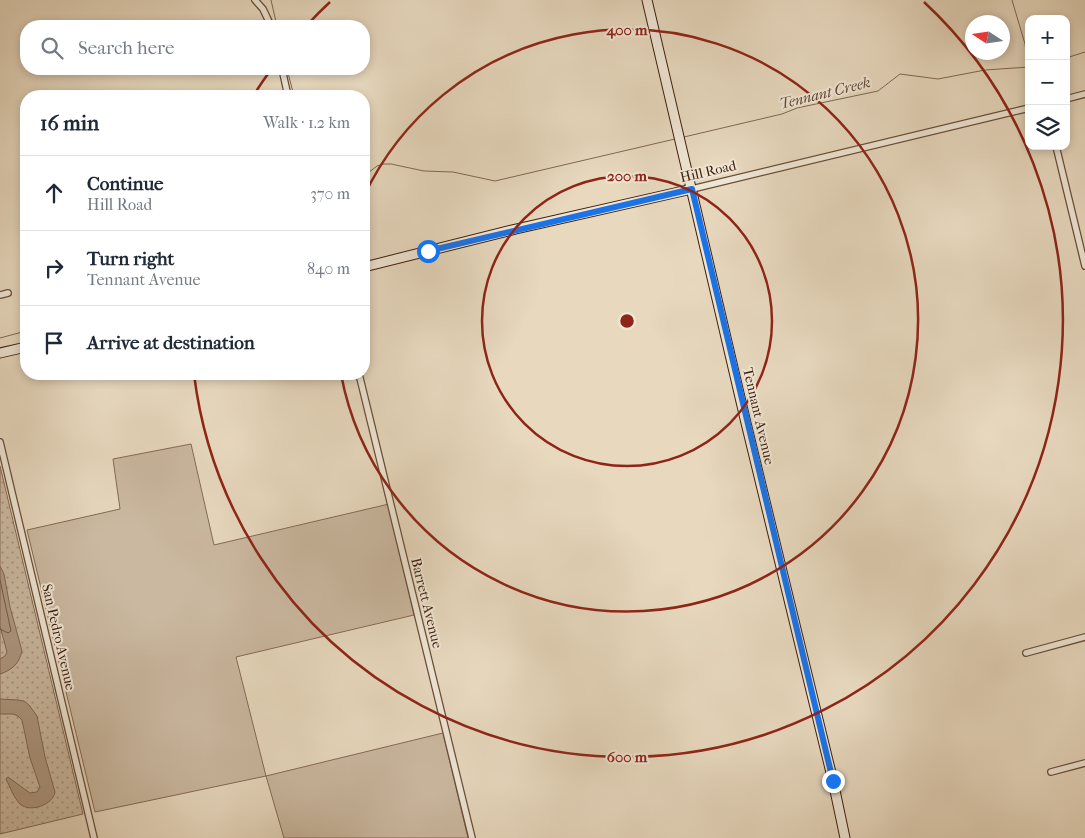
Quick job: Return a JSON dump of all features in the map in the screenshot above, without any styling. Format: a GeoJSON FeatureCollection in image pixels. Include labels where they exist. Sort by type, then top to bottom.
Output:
{"type":"FeatureCollection","features":[{"type":"Feature","properties":{"kind":"street"},"geometry":{"type":"LineString","coordinates":[[255,0],[263,9],[268,20]]}},
{"type":"Feature","properties":{"kind":"street","name":"Tennant Avenue"},"geometry":{"type":"LineString","coordinates":[[647,0],[845,838]]}},
{"type":"Feature","properties":{"kind":"street"},"geometry":{"type":"LineString","coordinates":[[283,75],[287,90]]}},
{"type":"Feature","properties":{"kind":"street"},"geometry":{"type":"LineString","coordinates":[[1070,97],[1085,94]]}},
{"type":"Feature","properties":{"kind":"street","name":"Hill Road"},"geometry":{"type":"LineString","coordinates":[[370,266],[516,229],[1025,109]]}},
{"type":"Feature","properties":{"kind":"street"},"geometry":{"type":"LineString","coordinates":[[1057,150],[1085,266]]}},
{"type":"Feature","properties":{"kind":"street"},"geometry":{"type":"LineString","coordinates":[[0,295],[8,293]]}},
{"type":"Feature","properties":{"kind":"street"},"geometry":{"type":"LineString","coordinates":[[0,353],[20,348]]}},
{"type":"Feature","properties":{"kind":"street","name":"Barrett Avenue"},"geometry":{"type":"LineString","coordinates":[[360,380],[472,838]]}},
{"type":"Feature","properties":{"kind":"street","name":"San Pedro Avenue"},"geometry":{"type":"LineString","coordinates":[[0,442],[94,838]]}},
{"type":"Feature","properties":{"kind":"street"},"geometry":{"type":"LineString","coordinates":[[1026,653],[1085,637]]}},
{"type":"Feature","properties":{"kind":"street"},"geometry":{"type":"LineString","coordinates":[[1051,772],[1085,763]]}},
{"type":"Feature","properties":{"kind":"shaded area"},"geometry":{"type":"Polygon","coordinates":[[[191,444],[214,545],[389,504],[414,615],[236,657],[266,776],[95,812],[27,530],[120,509],[113,459],[191,444]]]}},
{"type":"Feature","properties":{"kind":"shaded area"},"geometry":{"type":"Polygon","coordinates":[[[0,466],[83,814],[0,834],[0,466]]]}},
{"type":"Feature","properties":{"kind":"shaded area"},"geometry":{"type":"Polygon","coordinates":[[[443,733],[468,838],[284,838],[266,776],[443,733]]]}},
{"type":"Feature","properties":{"kind":"water"},"geometry":{"type":"Polygon","coordinates":[[[0,566],[4,574],[10,607],[22,651],[19,660],[14,666],[0,674],[0,659],[7,652],[0,626],[0,566]]]}},
{"type":"Feature","properties":{"kind":"water"},"geometry":{"type":"Polygon","coordinates":[[[0,699],[24,701],[37,716],[45,757],[55,792],[46,804],[35,808],[24,807],[14,796],[6,779],[8,777],[30,793],[37,792],[40,787],[30,758],[22,720],[13,714],[0,714],[0,699]]]}},
{"type":"Feature","properties":{"kind":"waterway"},"geometry":{"type":"LineString","coordinates":[[271,0],[276,20]]}},
{"type":"Feature","properties":{"kind":"waterway"},"geometry":{"type":"LineString","coordinates":[[1012,0],[1025,44],[1027,60]]}},
{"type":"Feature","properties":{"kind":"waterway","name":"Tennant Creek"},"geometry":{"type":"LineString","coordinates":[[1070,57],[1085,52]]}},
{"type":"Feature","properties":{"kind":"waterway","name":"Tennant Creek"},"geometry":{"type":"LineString","coordinates":[[684,137],[782,114],[797,108],[878,91],[900,74],[938,79],[985,70],[1025,67]]}},
{"type":"Feature","properties":{"kind":"waterway"},"geometry":{"type":"LineString","coordinates":[[289,75],[292,90]]}},
{"type":"Feature","properties":{"kind":"waterway","name":"Tennant Creek"},"geometry":{"type":"LineString","coordinates":[[370,171],[377,166],[391,164],[424,171],[453,172],[495,181],[675,139]]}},
{"type":"Feature","properties":{"kind":"waterway","name":"Tennant Creek"},"geometry":{"type":"LineString","coordinates":[[0,338],[20,333]]}},
{"type":"Feature","properties":{"kind":"route"},"geometry":{"type":"LineString","coordinates":[[428,251],[692,189],[745,418],[833,781]]}}]}
